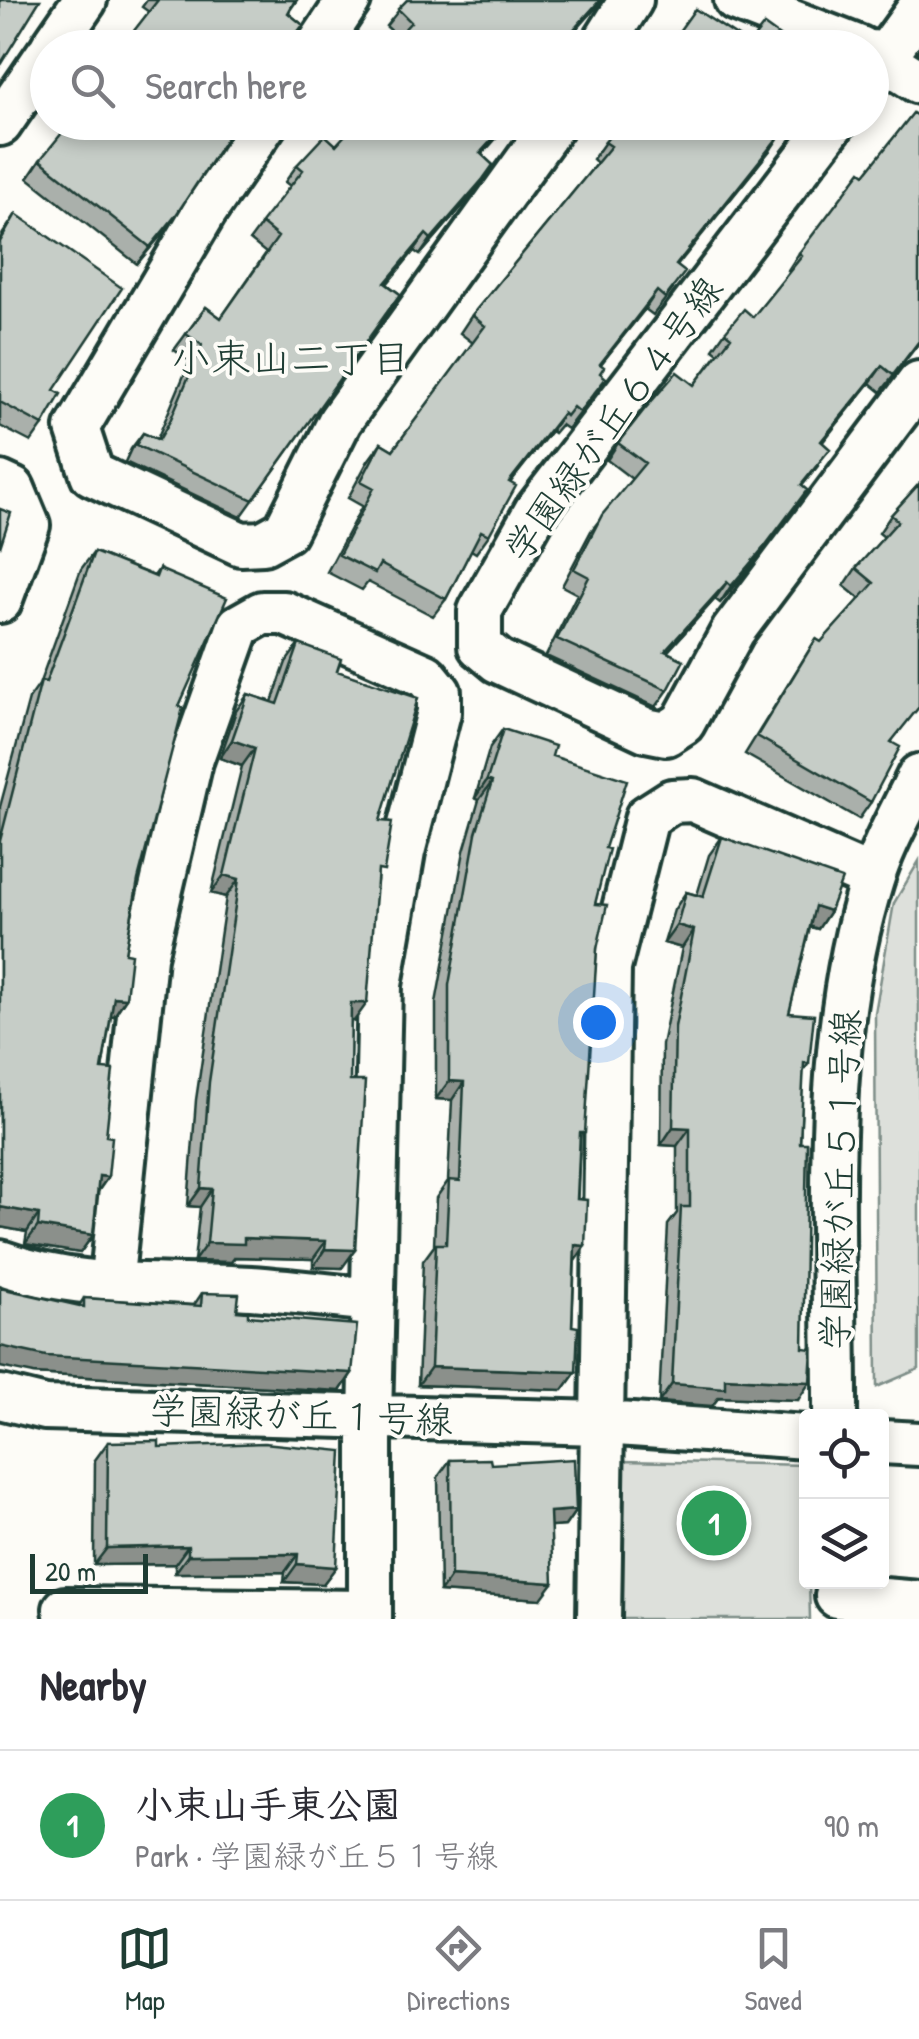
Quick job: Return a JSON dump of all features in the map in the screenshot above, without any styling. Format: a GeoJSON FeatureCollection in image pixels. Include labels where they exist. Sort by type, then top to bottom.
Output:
{"type":"FeatureCollection","features":[{"type":"Feature","properties":{"kind":"street"},"geometry":{"type":"LineString","coordinates":[[64,30],[84,0]]}},
{"type":"Feature","properties":{"kind":"street"},"geometry":{"type":"LineString","coordinates":[[329,30],[349,0]]}},
{"type":"Feature","properties":{"kind":"street"},"geometry":{"type":"LineString","coordinates":[[613,30],[631,0]]}},
{"type":"Feature","properties":{"kind":"street"},"geometry":{"type":"LineString","coordinates":[[736,0],[806,30]]}},
{"type":"Feature","properties":{"kind":"street"},"geometry":{"type":"LineString","coordinates":[[889,40],[919,9]]}},
{"type":"Feature","properties":{"kind":"street"},"geometry":{"type":"LineString","coordinates":[[889,67],[919,82]]}},
{"type":"Feature","properties":{"kind":"street"},"geometry":{"type":"LineString","coordinates":[[0,124],[30,80]]}},
{"type":"Feature","properties":{"kind":"street"},"geometry":{"type":"LineString","coordinates":[[254,140],[204,213],[78,428],[92,474],[241,544],[263,542],[285,531],[340,421],[542,140]]}},
{"type":"Feature","properties":{"kind":"street","name":"学園緑が丘６４号線"},"geometry":{"type":"LineString","coordinates":[[820,140],[536,511],[480,611],[480,646],[498,661],[646,730],[666,734],[683,723],[733,631],[919,384]]}},
{"type":"Feature","properties":{"kind":"street"},"geometry":{"type":"LineString","coordinates":[[0,482],[12,488],[28,525],[0,602]]}},
{"type":"Feature","properties":{"kind":"street"},"geometry":{"type":"LineString","coordinates":[[68,1619],[65,1609],[370,1616],[370,1419],[380,985],[403,852],[439,712],[439,692],[426,676],[284,613],[262,613],[239,626],[191,761],[146,957],[111,1286]]}},
{"type":"Feature","properties":{"kind":"street","name":"学園緑が丘５１号線"},"geometry":{"type":"LineString","coordinates":[[835,1409],[836,1126],[846,986],[872,878],[919,776]]}},
{"type":"Feature","properties":{"kind":"street"},"geometry":{"type":"LineString","coordinates":[[599,1619],[609,968],[647,817],[672,802],[693,800],[872,878]]}},
{"type":"Feature","properties":{"kind":"street"},"geometry":{"type":"LineString","coordinates":[[0,1262],[28,1273],[111,1286],[250,1288],[373,1300]]}},
{"type":"Feature","properties":{"kind":"street","name":"学園緑が丘１号線"},"geometry":{"type":"LineString","coordinates":[[0,1397],[45,1408],[602,1423]]}},
{"type":"Feature","properties":{"kind":"street"},"geometry":{"type":"LineString","coordinates":[[602,1423],[799,1437]]}},
{"type":"Feature","properties":{"kind":"street"},"geometry":{"type":"LineString","coordinates":[[889,1442],[919,1444]]}},
{"type":"Feature","properties":{"kind":"street"},"geometry":{"type":"LineString","coordinates":[[836,1599],[919,1604]]}},
{"type":"Feature","properties":{"kind":"shaded area"},"geometry":{"type":"Polygon","coordinates":[[[919,861],[919,1369],[877,1387],[875,1013],[894,903],[919,861]]]}},
{"type":"Feature","properties":{"kind":"shaded area"},"geometry":{"type":"Polygon","coordinates":[[[622,1461],[799,1465],[799,1589],[809,1589],[810,1619],[621,1619],[622,1461]]]}},
{"type":"Feature","properties":{"kind":"building"},"geometry":{"type":"Polygon","coordinates":[[[0,0],[40,0],[0,65],[0,0]]]}},
{"type":"Feature","properties":{"kind":"building"},"geometry":{"type":"Polygon","coordinates":[[[158,0],[295,0],[288,13],[303,25],[299,30],[135,30],[158,0]]]}},
{"type":"Feature","properties":{"kind":"building"},"geometry":{"type":"Polygon","coordinates":[[[407,0],[600,0],[573,30],[404,30],[411,22],[398,9],[407,0]]]}},
{"type":"Feature","properties":{"kind":"building"},"geometry":{"type":"Polygon","coordinates":[[[695,9],[727,30],[680,30],[695,9]]]}},
{"type":"Feature","properties":{"kind":"building"},"geometry":{"type":"Polygon","coordinates":[[[913,113],[919,117],[919,341],[893,375],[882,366],[821,441],[830,449],[801,485],[807,490],[765,546],[665,651],[684,660],[668,690],[557,639],[589,577],[574,569],[602,515],[645,463],[618,443],[677,372],[694,385],[731,337],[725,332],[744,309],[753,317],[802,256],[799,253],[861,171],[865,174],[913,113]]]}},
{"type":"Feature","properties":{"kind":"building"},"geometry":{"type":"Polygon","coordinates":[[[56,140],[225,140],[150,247],[40,160],[56,140]]]}},
{"type":"Feature","properties":{"kind":"building"},"geometry":{"type":"Polygon","coordinates":[[[320,140],[330,140],[336,145],[341,140],[492,140],[480,153],[493,165],[431,239],[426,234],[385,283],[400,294],[253,500],[136,445],[143,433],[159,440],[170,421],[202,345],[186,334],[206,307],[221,318],[278,237],[261,223],[303,170],[297,165],[320,140]]]}},
{"type":"Feature","properties":{"kind":"building"},"geometry":{"type":"Polygon","coordinates":[[[776,140],[676,265],[685,272],[665,298],[657,291],[600,364],[604,367],[600,373],[606,378],[579,412],[573,407],[566,416],[563,413],[509,482],[516,486],[489,535],[481,531],[446,599],[380,564],[375,573],[339,555],[374,488],[361,481],[381,443],[393,450],[485,326],[472,315],[611,146],[605,142],[776,140]]]}},
{"type":"Feature","properties":{"kind":"building"},"geometry":{"type":"Polygon","coordinates":[[[16,214],[122,288],[54,390],[61,394],[43,425],[0,402],[0,242],[16,214]]]}},
{"type":"Feature","properties":{"kind":"building"},"geometry":{"type":"Polygon","coordinates":[[[919,484],[919,707],[891,742],[900,747],[871,802],[757,736],[816,639],[821,642],[874,583],[856,568],[898,521],[891,515],[919,484]]]}},
{"type":"Feature","properties":{"kind":"building"},"geometry":{"type":"Polygon","coordinates":[[[0,509],[11,513],[0,547],[0,509]]]}},
{"type":"Feature","properties":{"kind":"building"},"geometry":{"type":"Polygon","coordinates":[[[94,552],[156,577],[159,569],[227,598],[179,706],[183,708],[138,880],[125,953],[131,954],[126,998],[114,997],[102,1069],[113,1070],[106,1136],[112,1137],[108,1177],[99,1176],[93,1235],[38,1226],[39,1214],[0,1207],[0,841],[41,681],[46,682],[94,552]]]}},
{"type":"Feature","properties":{"kind":"building"},"geometry":{"type":"Polygon","coordinates":[[[299,644],[341,659],[337,671],[418,698],[380,821],[392,822],[384,871],[378,870],[367,1003],[351,1003],[350,1081],[365,1081],[355,1250],[325,1249],[326,1241],[244,1238],[244,1244],[207,1243],[212,1189],[201,1188],[209,1082],[239,879],[224,875],[255,748],[232,740],[248,694],[278,704],[299,644]]]}},
{"type":"Feature","properties":{"kind":"building"},"geometry":{"type":"Polygon","coordinates":[[[503,729],[555,746],[552,756],[627,780],[605,848],[609,849],[595,904],[607,905],[597,949],[585,1133],[580,1133],[577,1199],[587,1200],[585,1246],[575,1245],[572,1326],[578,1327],[576,1372],[431,1367],[436,1244],[446,1244],[449,1180],[460,1181],[464,1082],[449,1081],[449,985],[476,833],[492,782],[487,780],[503,729]]]}},
{"type":"Feature","properties":{"kind":"building"},"geometry":{"type":"Polygon","coordinates":[[[722,837],[842,879],[830,911],[815,906],[789,1013],[814,1015],[809,1063],[804,1063],[800,1143],[807,1143],[803,1348],[812,1349],[810,1382],[725,1378],[725,1388],[672,1384],[681,1207],[690,1207],[690,1128],[673,1127],[675,1027],[694,930],[677,925],[686,892],[703,897],[722,837]]]}},
{"type":"Feature","properties":{"kind":"building"},"geometry":{"type":"Polygon","coordinates":[[[0,1288],[84,1307],[84,1298],[201,1306],[202,1293],[239,1294],[237,1311],[248,1312],[248,1316],[357,1325],[352,1373],[46,1356],[0,1346],[0,1288]]]}},
{"type":"Feature","properties":{"kind":"building"},"geometry":{"type":"Polygon","coordinates":[[[159,1441],[159,1447],[264,1443],[342,1451],[336,1567],[297,1564],[298,1554],[188,1555],[188,1546],[107,1548],[108,1442],[159,1441]]]}},
{"type":"Feature","properties":{"kind":"building"},"geometry":{"type":"Polygon","coordinates":[[[490,1459],[491,1464],[574,1459],[576,1510],[550,1512],[553,1583],[451,1576],[450,1460],[490,1459]]]}},
{"type":"Feature","properties":{"kind":"place","name":"小束山手東公園"},"geometry":{"type":"Point","coordinates":[714,1523]}},
{"type":"Feature","properties":{"kind":"district","name":"小束山二丁目"},"geometry":{"type":"Point","coordinates":[291,358]}}]}
